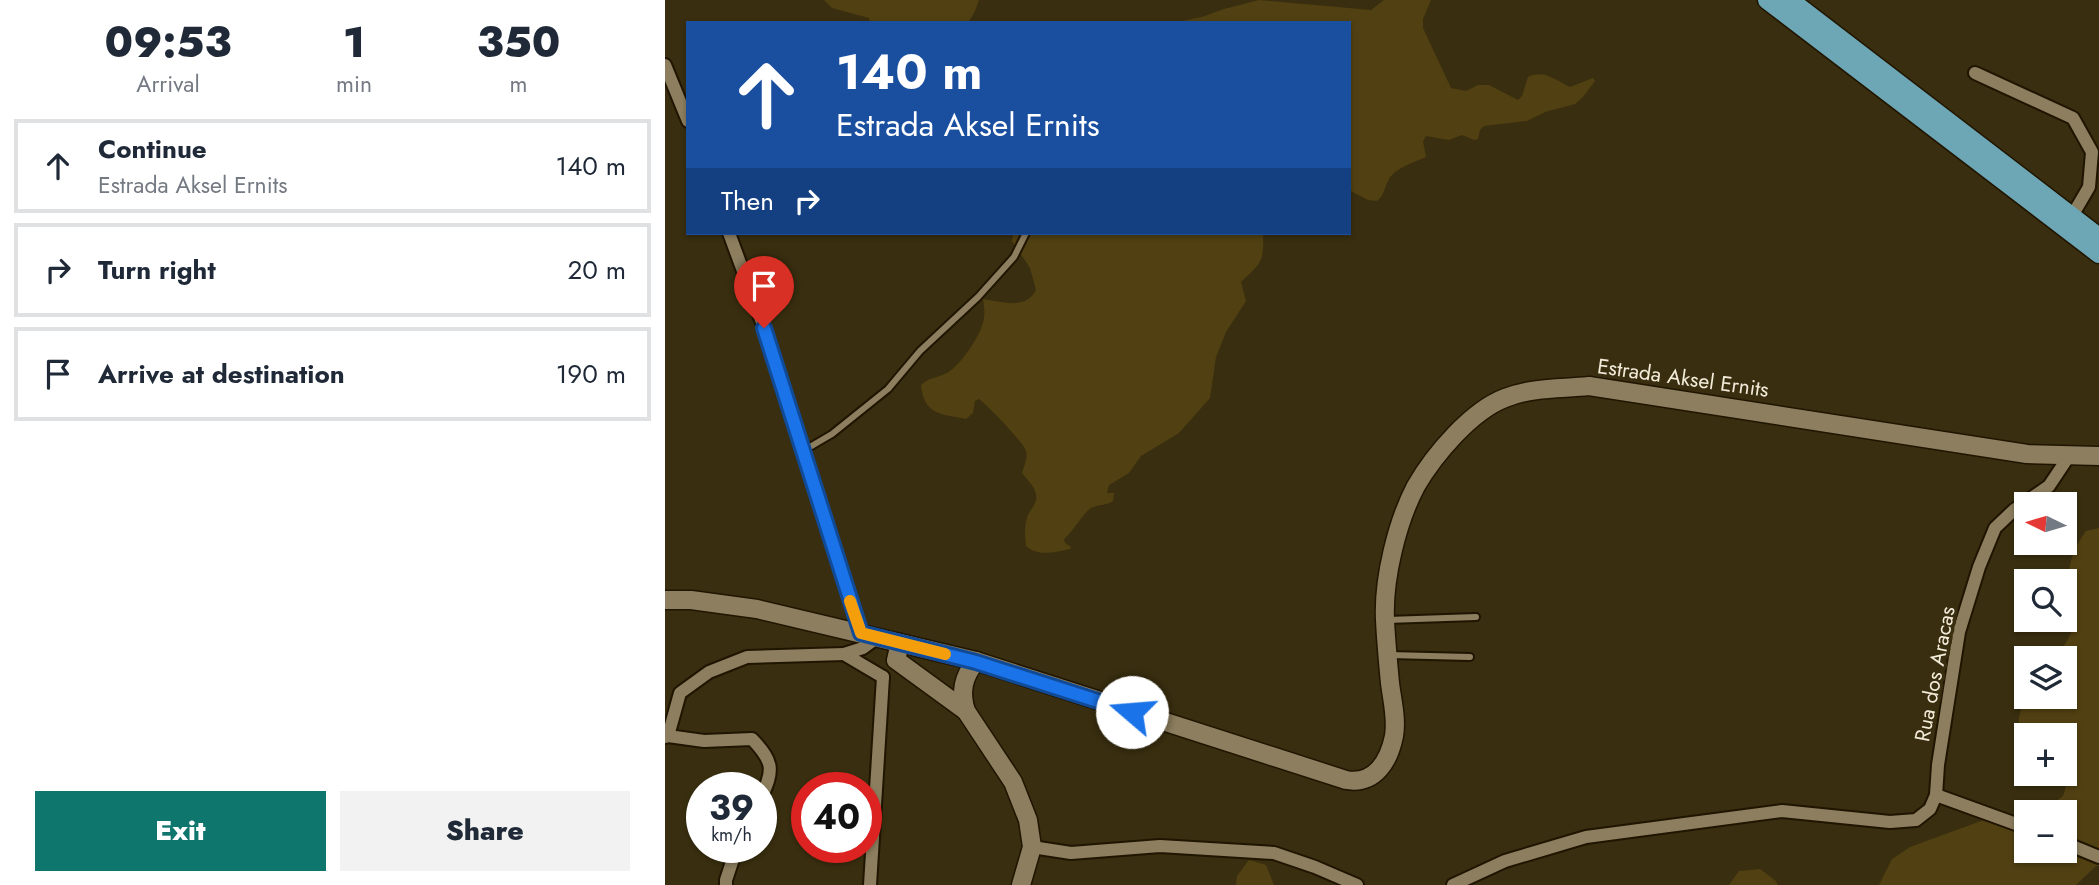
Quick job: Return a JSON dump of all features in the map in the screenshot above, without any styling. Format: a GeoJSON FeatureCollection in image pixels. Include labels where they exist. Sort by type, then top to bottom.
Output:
{"type":"FeatureCollection","features":[{"type":"Feature","properties":{"kind":"main road"},"geometry":{"type":"LineString","coordinates":[[1767,0],[2099,254]]}},
{"type":"Feature","properties":{"kind":"main road"},"geometry":{"type":"LineString","coordinates":[[1790,0],[2099,237]]}},
{"type":"Feature","properties":{"kind":"street"},"geometry":{"type":"LineString","coordinates":[[665,65],[686,116]]}},
{"type":"Feature","properties":{"kind":"street"},"geometry":{"type":"LineString","coordinates":[[1975,73],[2073,118],[2092,152],[2088,187],[2072,216]]}},
{"type":"Feature","properties":{"kind":"street"},"geometry":{"type":"LineString","coordinates":[[730,235],[869,635],[863,648],[844,654],[747,657],[709,672],[680,693],[666,736],[704,741],[752,739],[765,753],[771,764],[770,772]]}},
{"type":"Feature","properties":{"kind":"street","name":"Estrada Aksel Ernits"},"geometry":{"type":"LineString","coordinates":[[898,652],[976,662],[1352,781],[1363,780],[1377,772],[1384,764],[1391,747],[1395,723],[1385,620],[1389,570],[1400,526],[1416,486],[1440,452],[1484,409],[1504,398],[1544,388],[1589,386],[2027,454],[2099,456]]}},
{"type":"Feature","properties":{"kind":"street","name":"Rua dos Aracas"},"geometry":{"type":"LineString","coordinates":[[1453,885],[1504,861],[1586,837],[1782,811],[1890,822],[1916,820],[1930,809],[1936,795],[1938,765],[1959,632],[1979,567],[1995,528],[2014,510],[2049,486],[2069,456]]}},
{"type":"Feature","properties":{"kind":"street"},"geometry":{"type":"LineString","coordinates":[[665,600],[691,600],[757,609],[869,635],[898,652],[966,711]]}},
{"type":"Feature","properties":{"kind":"street"},"geometry":{"type":"LineString","coordinates":[[870,885],[883,677],[898,652]]}},
{"type":"Feature","properties":{"kind":"street"},"geometry":{"type":"LineString","coordinates":[[844,654],[883,677]]}},
{"type":"Feature","properties":{"kind":"street"},"geometry":{"type":"LineString","coordinates":[[976,662],[970,668],[963,685],[963,703],[1013,782],[1028,820],[1033,848],[1021,885]]}},
{"type":"Feature","properties":{"kind":"street"},"geometry":{"type":"LineString","coordinates":[[1936,795],[2014,823]]}},
{"type":"Feature","properties":{"kind":"street"},"geometry":{"type":"LineString","coordinates":[[1033,848],[1071,853],[1160,846],[1274,853],[1357,885]]}},
{"type":"Feature","properties":{"kind":"street"},"geometry":{"type":"LineString","coordinates":[[2077,848],[2099,857]]}},
{"type":"Feature","properties":{"kind":"street"},"geometry":{"type":"LineString","coordinates":[[723,883],[731,863]]}},
{"type":"Feature","properties":{"kind":"lane"},"geometry":{"type":"LineString","coordinates":[[803,451],[832,434],[888,389],[921,351],[978,297],[1014,257],[1025,235]]}},
{"type":"Feature","properties":{"kind":"lane"},"geometry":{"type":"LineString","coordinates":[[1385,620],[1476,618]]}},
{"type":"Feature","properties":{"kind":"lane"},"geometry":{"type":"LineString","coordinates":[[1387,655],[1470,657]]}},
{"type":"Feature","properties":{"kind":"shaded area"},"geometry":{"type":"Polygon","coordinates":[[[824,0],[979,0],[969,21],[870,21],[869,18],[832,8],[824,0]]]}},
{"type":"Feature","properties":{"kind":"shaded area"},"geometry":{"type":"Polygon","coordinates":[[[1259,0],[1371,10],[1384,0],[1431,0],[1423,19],[1423,28],[1451,88],[1466,91],[1478,85],[1489,85],[1518,100],[1528,77],[1534,75],[1549,76],[1570,87],[1593,78],[1595,81],[1575,104],[1545,112],[1527,121],[1484,126],[1478,139],[1462,135],[1449,140],[1426,136],[1423,141],[1426,157],[1404,166],[1391,176],[1377,201],[1368,200],[1351,191],[1351,21],[1182,21],[1259,0]]]}},
{"type":"Feature","properties":{"kind":"shaded area"},"geometry":{"type":"Polygon","coordinates":[[[1013,235],[1263,235],[1260,261],[1241,282],[1246,301],[1226,332],[1216,357],[1210,398],[1179,433],[1141,456],[1129,473],[1109,485],[1107,493],[1114,493],[1113,501],[1091,508],[1085,514],[1064,539],[1070,549],[1053,552],[1036,552],[1026,546],[1026,521],[1036,495],[1022,473],[1026,454],[1024,447],[979,399],[975,401],[973,413],[966,419],[949,416],[930,408],[921,385],[953,369],[970,348],[983,324],[983,299],[1005,303],[1020,302],[1032,296],[1036,290],[1030,268],[1012,241],[1013,235]]]}},
{"type":"Feature","properties":{"kind":"shaded area"},"geometry":{"type":"Polygon","coordinates":[[[2099,528],[2099,866],[2076,885],[1879,885],[1892,859],[1910,847],[1992,817],[2010,815],[2014,816],[2014,863],[2077,863],[2077,800],[2058,800],[2063,796],[2066,786],[2077,786],[2077,723],[2019,722],[2022,709],[2077,709],[2077,646],[2063,646],[2071,632],[2077,632],[2077,569],[2070,567],[2073,555],[2077,555],[2077,545],[2086,531],[2099,528]]]}},
{"type":"Feature","properties":{"kind":"shaded area"},"geometry":{"type":"Polygon","coordinates":[[[1249,860],[1266,865],[1274,885],[1236,885],[1237,876],[1249,860]]]}},
{"type":"Feature","properties":{"kind":"shaded area"},"geometry":{"type":"Polygon","coordinates":[[[1760,869],[1778,885],[1729,885],[1739,871],[1760,869]]]}},
{"type":"Feature","properties":{"kind":"slow traffic"},"geometry":{"type":"LineString","coordinates":[[850,601],[861,633],[945,654]]}},
{"type":"Feature","properties":{"kind":"route"},"geometry":{"type":"LineString","coordinates":[[764,328],[861,633],[976,662],[1132,712]]}}]}
